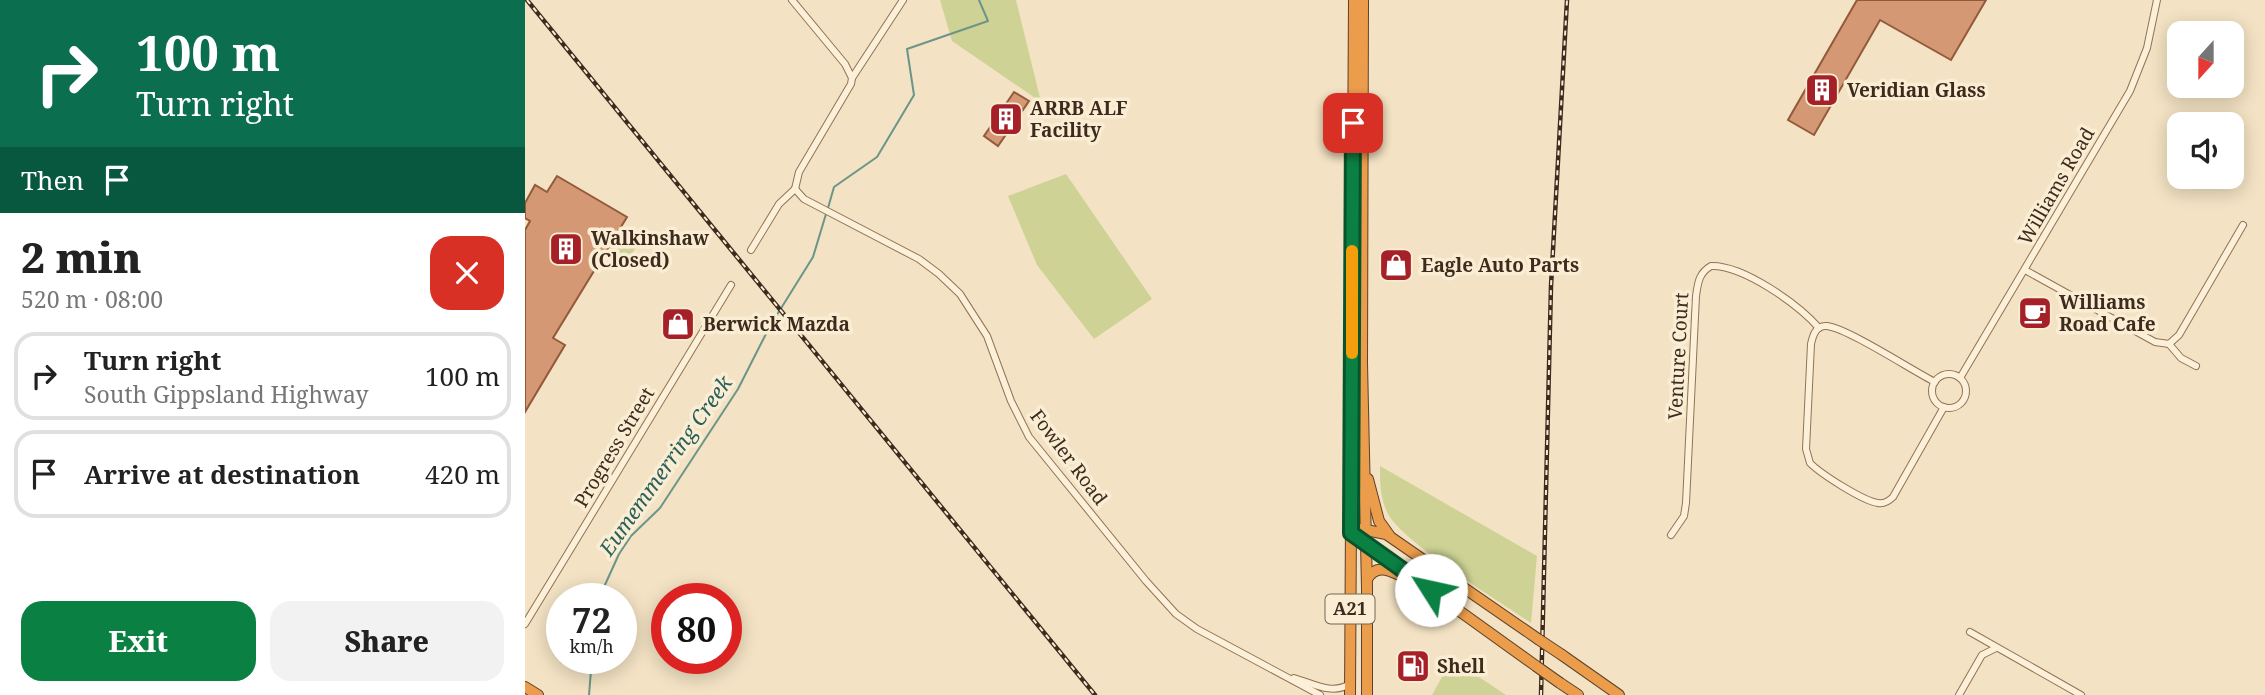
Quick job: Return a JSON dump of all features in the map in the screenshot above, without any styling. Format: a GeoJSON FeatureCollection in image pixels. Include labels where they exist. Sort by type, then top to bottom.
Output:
{"type":"FeatureCollection","features":[{"type":"Feature","properties":{"kind":"highway","name":"A21"},"geometry":{"type":"LineString","coordinates":[[1354,0],[1359,27]]}},
{"type":"Feature","properties":{"kind":"highway","name":"A21"},"geometry":{"type":"LineString","coordinates":[[1350,689],[1351,531],[1357,363],[1359,27],[1363,0]]}},
{"type":"Feature","properties":{"kind":"highway","name":"A21"},"geometry":{"type":"LineString","coordinates":[[1357,363],[1367,584],[1367,695]]}},
{"type":"Feature","properties":{"kind":"highway"},"geometry":{"type":"LineString","coordinates":[[1362,452],[1378,517],[1391,537]]}},
{"type":"Feature","properties":{"kind":"highway"},"geometry":{"type":"LineString","coordinates":[[1351,531],[1380,531],[1391,537],[1619,695]]}},
{"type":"Feature","properties":{"kind":"highway"},"geometry":{"type":"LineString","coordinates":[[1351,531],[1578,695]]}},
{"type":"Feature","properties":{"kind":"highway"},"geometry":{"type":"LineString","coordinates":[[1367,584],[1374,570],[1381,569],[1431,590]]}},
{"type":"Feature","properties":{"kind":"highway"},"geometry":{"type":"LineString","coordinates":[[525,687],[538,695]]}},
{"type":"Feature","properties":{"kind":"street"},"geometry":{"type":"LineString","coordinates":[[792,0],[845,65],[852,78]]}},
{"type":"Feature","properties":{"kind":"street"},"geometry":{"type":"LineString","coordinates":[[751,250],[779,204],[795,189],[799,172],[852,78],[903,0]]}},
{"type":"Feature","properties":{"kind":"street","name":"Williams Road"},"geometry":{"type":"LineString","coordinates":[[1960,378],[2130,91],[2147,48],[2157,0]]}},
{"type":"Feature","properties":{"kind":"street","name":"Fowler Road"},"geometry":{"type":"LineString","coordinates":[[795,189],[802,197],[925,263],[960,294],[987,336],[1011,401],[1025,430],[1160,598],[1197,629],[1320,695]]}},
{"type":"Feature","properties":{"kind":"street"},"geometry":{"type":"LineString","coordinates":[[2169,344],[2179,335],[2242,225]]}},
{"type":"Feature","properties":{"kind":"street","name":"Venture Court"},"geometry":{"type":"LineString","coordinates":[[1671,535],[1684,516],[1686,503],[1696,296],[1698,280],[1704,271],[1711,266],[1732,268],[1798,306],[1819,328]]}},
{"type":"Feature","properties":{"kind":"street"},"geometry":{"type":"LineString","coordinates":[[2025,270],[2155,342],[2169,344],[2181,358],[2196,366]]}},
{"type":"Feature","properties":{"kind":"street","name":"Progress Street"},"geometry":{"type":"LineString","coordinates":[[525,624],[731,285]]}},
{"type":"Feature","properties":{"kind":"street"},"geometry":{"type":"LineString","coordinates":[[1934,382],[1845,333],[1827,326],[1819,328],[1814,333],[1811,344],[1806,449],[1810,463],[1867,499],[1878,503],[1887,502],[1893,497],[1944,407]]}},
{"type":"Feature","properties":{"kind":"street"},"geometry":{"type":"LineString","coordinates":[[1944,375],[1960,378],[1966,387],[1964,399],[1955,407],[1944,407],[1933,395],[1934,382],[1944,375]]}},
{"type":"Feature","properties":{"kind":"street"},"geometry":{"type":"LineString","coordinates":[[1970,632],[2081,695]]}},
{"type":"Feature","properties":{"kind":"street"},"geometry":{"type":"LineString","coordinates":[[1959,695],[1982,654],[1996,648]]}},
{"type":"Feature","properties":{"kind":"street"},"geometry":{"type":"LineString","coordinates":[[1286,677],[1330,692],[1350,689]]}},
{"type":"Feature","properties":{"kind":"green space"},"geometry":{"type":"Polygon","coordinates":[[[940,0],[1016,0],[1041,102],[952,41],[940,0]]]}},
{"type":"Feature","properties":{"kind":"green space"},"geometry":{"type":"Polygon","coordinates":[[[1066,174],[1152,299],[1094,339],[1037,265],[1008,196],[1066,174]]]}},
{"type":"Feature","properties":{"kind":"green space"},"geometry":{"type":"Polygon","coordinates":[[[621,230],[639,242],[629,259],[609,250],[621,230]]]}},
{"type":"Feature","properties":{"kind":"green space"},"geometry":{"type":"Polygon","coordinates":[[[1380,466],[1537,556],[1531,623],[1432,556],[1398,526],[1388,514],[1383,502],[1380,466]]]}},
{"type":"Feature","properties":{"kind":"green space"},"geometry":{"type":"Polygon","coordinates":[[[1452,659],[1506,695],[1432,695],[1452,659]]]}},
{"type":"Feature","properties":{"kind":"building","name":"Veridian Glass"},"geometry":{"type":"Polygon","coordinates":[[[1857,0],[1986,0],[1951,60],[1880,20],[1814,135],[1788,120],[1857,0]]]}},
{"type":"Feature","properties":{"kind":"building","name":"ARRB ALF Facility"},"geometry":{"type":"Polygon","coordinates":[[[1014,92],[1029,101],[998,146],[984,136],[1014,92]]]}},
{"type":"Feature","properties":{"kind":"building","name":"Walkinshaw (Closed)"},"geometry":{"type":"Polygon","coordinates":[[[557,176],[627,217],[553,338],[565,345],[525,412],[525,230],[530,221],[525,218],[525,203],[535,185],[547,192],[557,176]]]}},
{"type":"Feature","properties":{"kind":"waterway","name":"Eumemmerring Creek"},"geometry":{"type":"LineString","coordinates":[[828,208],[834,187],[877,157],[914,95],[907,49],[988,21],[979,0]]}},
{"type":"Feature","properties":{"kind":"waterway","name":"Eumemmerring Creek"},"geometry":{"type":"LineString","coordinates":[[606,583],[631,536],[660,508],[738,389],[770,326],[813,257],[826,214]]}},
{"type":"Feature","properties":{"kind":"waterway","name":"Eumemmerring Creek"},"geometry":{"type":"LineString","coordinates":[[589,695],[591,674]]}},
{"type":"Feature","properties":{"kind":"railway"},"geometry":{"type":"LineString","coordinates":[[527,0],[1095,695]]}},
{"type":"Feature","properties":{"kind":"railway"},"geometry":{"type":"LineString","coordinates":[[1541,695],[1551,286],[1567,0]]}},
{"type":"Feature","properties":{"kind":"slow traffic"},"geometry":{"type":"LineString","coordinates":[[1352,251],[1352,353]]}},
{"type":"Feature","properties":{"kind":"place","name":"Veridian Glass"},"geometry":{"type":"Point","coordinates":[1822,90]}},
{"type":"Feature","properties":{"kind":"place","name":"ARRB ALF Facility"},"geometry":{"type":"Point","coordinates":[1006,119]}},
{"type":"Feature","properties":{"kind":"place","name":"Walkinshaw (Closed)"},"geometry":{"type":"Point","coordinates":[566,249]}},
{"type":"Feature","properties":{"kind":"place","name":"Eagle Auto Parts"},"geometry":{"type":"Point","coordinates":[1396,265]}},
{"type":"Feature","properties":{"kind":"place","name":"Williams Road Cafe"},"geometry":{"type":"Point","coordinates":[2035,313]}},
{"type":"Feature","properties":{"kind":"place","name":"Berwick Mazda"},"geometry":{"type":"Point","coordinates":[678,324]}},
{"type":"Feature","properties":{"kind":"place","name":"Shell"},"geometry":{"type":"Point","coordinates":[1413,666]}},
{"type":"Feature","properties":{"kind":"route"},"geometry":{"type":"LineString","coordinates":[[1353,123],[1351,533],[1431,590]]}}]}
